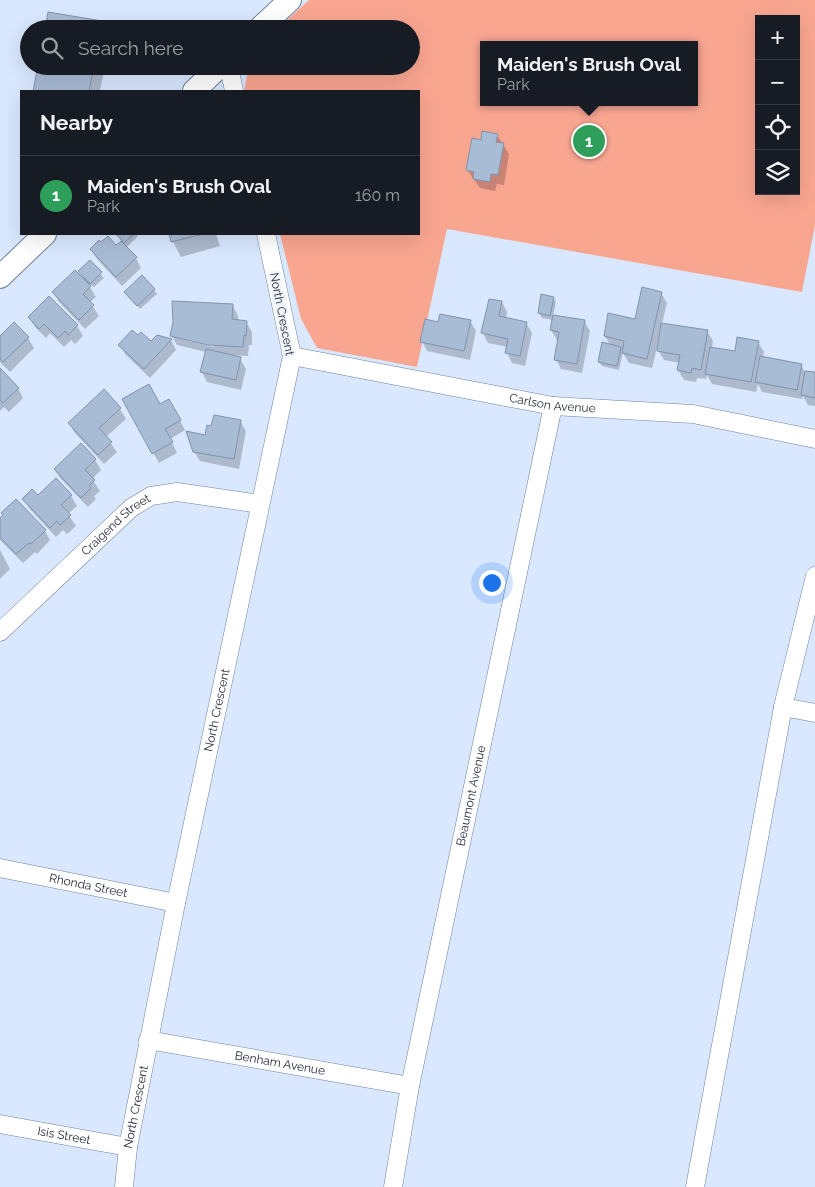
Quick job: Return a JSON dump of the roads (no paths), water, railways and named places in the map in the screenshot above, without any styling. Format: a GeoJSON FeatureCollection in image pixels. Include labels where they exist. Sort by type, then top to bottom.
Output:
{"type":"FeatureCollection","features":[{"type":"Feature","properties":{"kind":"street"},"geometry":{"type":"LineString","coordinates":[[269,20],[290,0]]}},
{"type":"Feature","properties":{"kind":"street"},"geometry":{"type":"LineString","coordinates":[[195,90],[211,75]]}},
{"type":"Feature","properties":{"kind":"street"},"geometry":{"type":"LineString","coordinates":[[231,75],[234,90]]}},
{"type":"Feature","properties":{"kind":"street"},"geometry":{"type":"LineString","coordinates":[[0,277],[44,235]]}},
{"type":"Feature","properties":{"kind":"street","name":"North Crescent"},"geometry":{"type":"LineString","coordinates":[[124,1187],[128,1147],[148,1040],[292,356],[266,235]]}},
{"type":"Feature","properties":{"kind":"street","name":"Carlson Avenue"},"geometry":{"type":"LineString","coordinates":[[292,356],[553,406],[693,414],[815,439]]}},
{"type":"Feature","properties":{"kind":"street","name":"Beaumont Avenue"},"geometry":{"type":"LineString","coordinates":[[393,1187],[410,1086],[553,406]]}},
{"type":"Feature","properties":{"kind":"street","name":"Craigend Street"},"geometry":{"type":"LineString","coordinates":[[0,632],[131,508],[151,496],[178,492],[260,504]]}},
{"type":"Feature","properties":{"kind":"street"},"geometry":{"type":"LineString","coordinates":[[695,1187],[783,707],[815,576]]}},
{"type":"Feature","properties":{"kind":"street"},"geometry":{"type":"LineString","coordinates":[[783,707],[815,712]]}},
{"type":"Feature","properties":{"kind":"street","name":"Rhonda Street"},"geometry":{"type":"LineString","coordinates":[[0,868],[176,903]]}},
{"type":"Feature","properties":{"kind":"street","name":"Benham Avenue"},"geometry":{"type":"LineString","coordinates":[[148,1040],[410,1086]]}},
{"type":"Feature","properties":{"kind":"street","name":"Isis Street"},"geometry":{"type":"LineString","coordinates":[[0,1124],[128,1147]]}},
{"type":"Feature","properties":{"kind":"place","name":"Maiden's Brush Oval"},"geometry":{"type":"Point","coordinates":[589,141]}}]}
